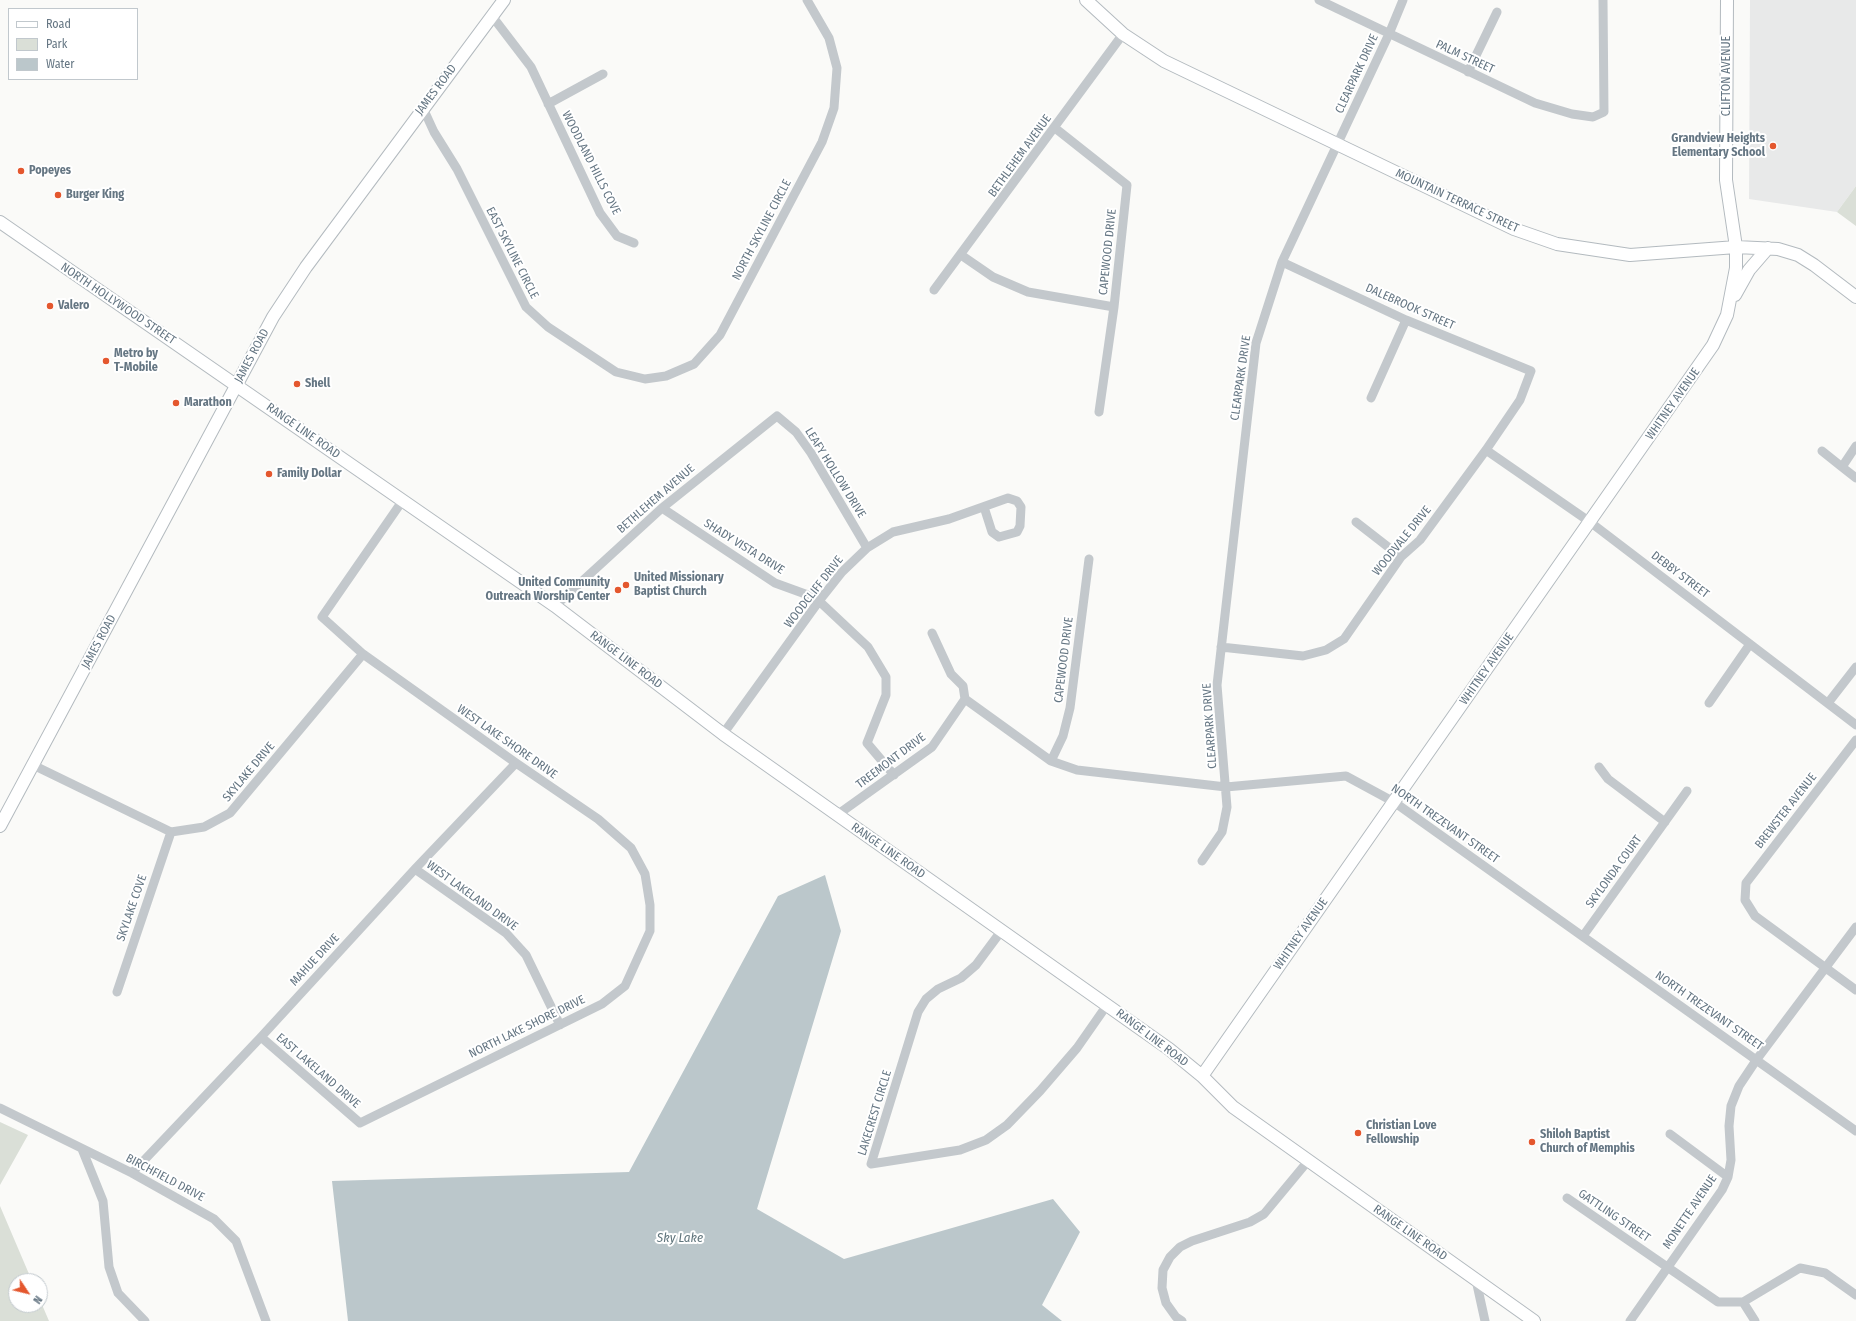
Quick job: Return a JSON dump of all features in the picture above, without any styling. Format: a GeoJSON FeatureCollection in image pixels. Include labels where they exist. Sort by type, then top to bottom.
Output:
{"type":"FeatureCollection","features":[{"type":"Feature","properties":{"kind":"main road","name":"JAMES ROAD"},"geometry":{"type":"LineString","coordinates":[[0,826],[273,317],[290,290],[504,0]]}},
{"type":"Feature","properties":{"kind":"main road","name":"MOUNTAIN TERRACE STREET"},"geometry":{"type":"LineString","coordinates":[[1086,0],[1123,34],[1164,61],[1514,229],[1557,244],[1630,255],[1736,247],[1778,249],[1798,255],[1814,265],[1856,297]]}},
{"type":"Feature","properties":{"kind":"main road","name":"CLIFTON AVENUE"},"geometry":{"type":"LineString","coordinates":[[1727,0],[1726,180],[1736,247]]}},
{"type":"Feature","properties":{"kind":"main road","name":"NORTH HOLLYWOOD STREET"},"geometry":{"type":"LineString","coordinates":[[0,222],[237,385]]}},
{"type":"Feature","properties":{"kind":"main road","name":"WHITNEY AVENUE"},"geometry":{"type":"LineString","coordinates":[[1202,1076],[1713,345],[1729,306],[1736,268],[1736,247]]}},
{"type":"Feature","properties":{"kind":"main road"},"geometry":{"type":"LineString","coordinates":[[1729,306],[1749,270],[1768,248]]}},
{"type":"Feature","properties":{"kind":"main road","name":"RANGE LINE ROAD"},"geometry":{"type":"LineString","coordinates":[[237,385],[555,606],[723,734],[1169,1049],[1202,1076],[1233,1107],[1534,1321]]}},
{"type":"Feature","properties":{"kind":"street","name":"NORTH SKYLINE CIRCLE"},"geometry":{"type":"LineString","coordinates":[[666,376],[694,364],[720,335],[822,142],[834,108],[837,68],[829,38],[807,0]]}},
{"type":"Feature","properties":{"kind":"street","name":"PALM STREET"},"geometry":{"type":"LineString","coordinates":[[1320,0],[1535,103],[1572,114],[1593,117],[1604,112],[1603,0]]}},
{"type":"Feature","properties":{"kind":"street","name":"CLEARPARK DRIVE"},"geometry":{"type":"LineString","coordinates":[[1202,861],[1222,832],[1227,807],[1217,685],[1256,343],[1282,262],[1389,34],[1402,0]]}},
{"type":"Feature","properties":{"kind":"street"},"geometry":{"type":"LineString","coordinates":[[1468,72],[1497,12]]}},
{"type":"Feature","properties":{"kind":"street","name":"WOODLAND HILLS COVE"},"geometry":{"type":"LineString","coordinates":[[492,16],[531,67],[600,213],[617,236],[634,243]]}},
{"type":"Feature","properties":{"kind":"street","name":"BETHLEHEM AVENUE"},"geometry":{"type":"LineString","coordinates":[[934,290],[1123,34]]}},
{"type":"Feature","properties":{"kind":"street","name":"WOODLAND HILLS COVE"},"geometry":{"type":"LineString","coordinates":[[548,104],[603,74]]}},
{"type":"Feature","properties":{"kind":"street","name":"EAST SKYLINE CIRCLE"},"geometry":{"type":"LineString","coordinates":[[423,108],[434,132],[457,169],[526,307],[548,327],[616,372],[645,380],[666,376]]}},
{"type":"Feature","properties":{"kind":"street","name":"CAPEWOOD DRIVE"},"geometry":{"type":"LineString","coordinates":[[1055,128],[1127,185],[1114,307],[1099,412]]}},
{"type":"Feature","properties":{"kind":"street"},"geometry":{"type":"LineString","coordinates":[[961,255],[993,277],[1028,292],[1114,307]]}},
{"type":"Feature","properties":{"kind":"street","name":"DALEBROOK STREET"},"geometry":{"type":"LineString","coordinates":[[1282,262],[1406,320],[1530,370]]}},
{"type":"Feature","properties":{"kind":"street"},"geometry":{"type":"LineString","coordinates":[[1371,398],[1406,320]]}},
{"type":"Feature","properties":{"kind":"street","name":"WOODVALE DRIVE"},"geometry":{"type":"LineString","coordinates":[[1222,646],[1303,656],[1326,650],[1344,639],[1402,557],[1420,540],[1486,450],[1520,400],[1530,370]]}},
{"type":"Feature","properties":{"kind":"street","name":"BETHLEHEM AVENUE"},"geometry":{"type":"LineString","coordinates":[[555,606],[662,508],[777,416]]}},
{"type":"Feature","properties":{"kind":"street","name":"LEAFY HOLLOW DRIVE"},"geometry":{"type":"LineString","coordinates":[[777,416],[796,432],[811,453],[867,548]]}},
{"type":"Feature","properties":{"kind":"street"},"geometry":{"type":"LineString","coordinates":[[1842,466],[1856,446]]}},
{"type":"Feature","properties":{"kind":"street","name":"DEBBY STREET"},"geometry":{"type":"LineString","coordinates":[[1486,450],[1590,522],[1856,725]]}},
{"type":"Feature","properties":{"kind":"street"},"geometry":{"type":"LineString","coordinates":[[1822,451],[1856,478]]}},
{"type":"Feature","properties":{"kind":"street","name":"WOODCLIFF DRIVE"},"geometry":{"type":"LineString","coordinates":[[723,734],[819,601],[842,572],[867,548],[893,532],[949,519],[1008,498],[1017,501],[1020,507],[1020,526],[1017,532],[999,537],[992,532],[984,507]]}},
{"type":"Feature","properties":{"kind":"street","name":"WEST LAKE SHORE DRIVE"},"geometry":{"type":"LineString","coordinates":[[403,500],[322,617],[363,654],[598,820],[632,848],[645,874],[650,905]]}},
{"type":"Feature","properties":{"kind":"street","name":"SHADY VISTA DRIVE"},"geometry":{"type":"LineString","coordinates":[[662,508],[775,583],[808,595],[819,601],[868,647],[886,677],[886,695],[867,743],[894,775]]}},
{"type":"Feature","properties":{"kind":"street"},"geometry":{"type":"LineString","coordinates":[[1356,522],[1402,557]]}},
{"type":"Feature","properties":{"kind":"street","name":"CAPEWOOD DRIVE"},"geometry":{"type":"LineString","coordinates":[[1051,760],[1063,736],[1070,708],[1089,559]]}},
{"type":"Feature","properties":{"kind":"street"},"geometry":{"type":"LineString","coordinates":[[932,633],[951,674],[963,686],[965,699]]}},
{"type":"Feature","properties":{"kind":"street"},"geometry":{"type":"LineString","coordinates":[[1710,703],[1750,644]]}},
{"type":"Feature","properties":{"kind":"street","name":"SKYLAKE DRIVE"},"geometry":{"type":"LineString","coordinates":[[171,832],[204,827],[230,813],[363,654]]}},
{"type":"Feature","properties":{"kind":"street"},"geometry":{"type":"LineString","coordinates":[[1828,703],[1856,667]]}},
{"type":"Feature","properties":{"kind":"street","name":"NORTH TREZEVANT STREET"},"geometry":{"type":"LineString","coordinates":[[965,699],[1051,760],[1077,770],[1226,787],[1346,776],[1394,802],[1757,1059],[1856,1131]]}},
{"type":"Feature","properties":{"kind":"street","name":"TREEMONT DRIVE"},"geometry":{"type":"LineString","coordinates":[[837,815],[932,747],[965,699]]}},
{"type":"Feature","properties":{"kind":"street","name":"BREWSTER AVENUE"},"geometry":{"type":"LineString","coordinates":[[1826,967],[1755,916],[1745,900],[1746,883],[1856,740]]}},
{"type":"Feature","properties":{"kind":"street","name":"MAHUE DRIVE"},"geometry":{"type":"LineString","coordinates":[[132,1174],[516,763]]}},
{"type":"Feature","properties":{"kind":"street"},"geometry":{"type":"LineString","coordinates":[[33,765],[171,832]]}},
{"type":"Feature","properties":{"kind":"street"},"geometry":{"type":"LineString","coordinates":[[1599,767],[1608,779],[1665,822]]}},
{"type":"Feature","properties":{"kind":"street","name":"SKYLONDA COURT"},"geometry":{"type":"LineString","coordinates":[[1583,936],[1687,791]]}},
{"type":"Feature","properties":{"kind":"street","name":"SKYLAKE COVE"},"geometry":{"type":"LineString","coordinates":[[117,992],[171,832]]}},
{"type":"Feature","properties":{"kind":"street","name":"WEST LAKELAND DRIVE"},"geometry":{"type":"LineString","coordinates":[[416,869],[506,934],[526,955],[560,1025]]}},
{"type":"Feature","properties":{"kind":"street","name":"NORTH LAKE SHORE DRIVE"},"geometry":{"type":"LineString","coordinates":[[360,1123],[602,1004],[624,986],[650,931],[650,905]]}},
{"type":"Feature","properties":{"kind":"street","name":"MONETTE AVENUE"},"geometry":{"type":"LineString","coordinates":[[1630,1321],[1722,1190],[1728,1177],[1731,1160],[1729,1126],[1731,1106],[1739,1086],[1757,1059],[1856,927]]}},
{"type":"Feature","properties":{"kind":"street","name":"LAKECREST CIRCLE"},"geometry":{"type":"LineString","coordinates":[[1002,930],[976,966],[961,978],[938,989],[926,999],[918,1012],[871,1164],[960,1150],[986,1140],[1007,1124],[1040,1091],[1077,1048],[1106,1004]]}},
{"type":"Feature","properties":{"kind":"street"},"geometry":{"type":"LineString","coordinates":[[1826,967],[1856,990]]}},
{"type":"Feature","properties":{"kind":"street","name":"EAST LAKELAND DRIVE"},"geometry":{"type":"LineString","coordinates":[[261,1037],[360,1123]]}},
{"type":"Feature","properties":{"kind":"street","name":"BIRCHFIELD DRIVE"},"geometry":{"type":"LineString","coordinates":[[0,1108],[132,1174],[214,1219],[236,1241],[266,1321]]}},
{"type":"Feature","properties":{"kind":"street"},"geometry":{"type":"LineString","coordinates":[[1670,1134],[1728,1177]]}},
{"type":"Feature","properties":{"kind":"street"},"geometry":{"type":"LineString","coordinates":[[82,1149],[103,1201],[109,1267],[118,1293],[145,1321]]}},
{"type":"Feature","properties":{"kind":"street"},"geometry":{"type":"LineString","coordinates":[[1182,1321],[1176,1317],[1166,1303],[1162,1288],[1163,1270],[1170,1257],[1180,1247],[1192,1241],[1250,1222],[1264,1214],[1308,1161]]}},
{"type":"Feature","properties":{"kind":"street","name":"GATTLING STREET"},"geometry":{"type":"LineString","coordinates":[[1567,1198],[1718,1302],[1743,1302]]}},
{"type":"Feature","properties":{"kind":"street"},"geometry":{"type":"LineString","coordinates":[[1755,1321],[1743,1302],[1800,1268],[1825,1273],[1856,1295]]}},
{"type":"Feature","properties":{"kind":"street"},"geometry":{"type":"LineString","coordinates":[[1476,1280],[1485,1321]]}},
{"type":"Feature","properties":{"kind":"shaded area"},"geometry":{"type":"Polygon","coordinates":[[[1750,0],[1856,0],[1856,186],[1837,212],[1749,199],[1750,0]]]}},
{"type":"Feature","properties":{"kind":"green space"},"geometry":{"type":"Polygon","coordinates":[[[1856,186],[1856,226],[1837,212],[1856,186]]]}},
{"type":"Feature","properties":{"kind":"green space"},"geometry":{"type":"Polygon","coordinates":[[[0,1122],[28,1135],[0,1185],[0,1122]]]}},
{"type":"Feature","properties":{"kind":"green space"},"geometry":{"type":"Polygon","coordinates":[[[0,1206],[29,1273],[8,1273],[8,1313],[46,1313],[49,1321],[0,1321],[0,1206]]]}},
{"type":"Feature","properties":{"kind":"water","name":"Sky Lake"},"geometry":{"type":"Polygon","coordinates":[[[825,875],[841,931],[757,1209],[844,1259],[1053,1199],[1080,1232],[1042,1305],[1062,1321],[348,1321],[332,1181],[629,1172],[778,896],[825,875]]]}},
{"type":"Feature","properties":{"kind":"place","name":"Grandview Heights Elementary School"},"geometry":{"type":"Point","coordinates":[1773,146]}},
{"type":"Feature","properties":{"kind":"place","name":"Popeyes"},"geometry":{"type":"Point","coordinates":[21,171]}},
{"type":"Feature","properties":{"kind":"place","name":"Burger King"},"geometry":{"type":"Point","coordinates":[58,195]}},
{"type":"Feature","properties":{"kind":"place","name":"Valero"},"geometry":{"type":"Point","coordinates":[50,306]}},
{"type":"Feature","properties":{"kind":"place","name":"Metro by T-Mobile"},"geometry":{"type":"Point","coordinates":[106,361]}},
{"type":"Feature","properties":{"kind":"place","name":"Shell"},"geometry":{"type":"Point","coordinates":[297,384]}},
{"type":"Feature","properties":{"kind":"place","name":"Marathon"},"geometry":{"type":"Point","coordinates":[176,403]}},
{"type":"Feature","properties":{"kind":"place","name":"Family Dollar"},"geometry":{"type":"Point","coordinates":[269,474]}},
{"type":"Feature","properties":{"kind":"place","name":"United Missionary Baptist Church"},"geometry":{"type":"Point","coordinates":[626,585]}},
{"type":"Feature","properties":{"kind":"place","name":"United Community Outreach Worship Center"},"geometry":{"type":"Point","coordinates":[618,590]}},
{"type":"Feature","properties":{"kind":"place","name":"Christian Love Fellowship"},"geometry":{"type":"Point","coordinates":[1358,1133]}},
{"type":"Feature","properties":{"kind":"place","name":"Shiloh Baptist Church of Memphis"},"geometry":{"type":"Point","coordinates":[1532,1142]}}]}
